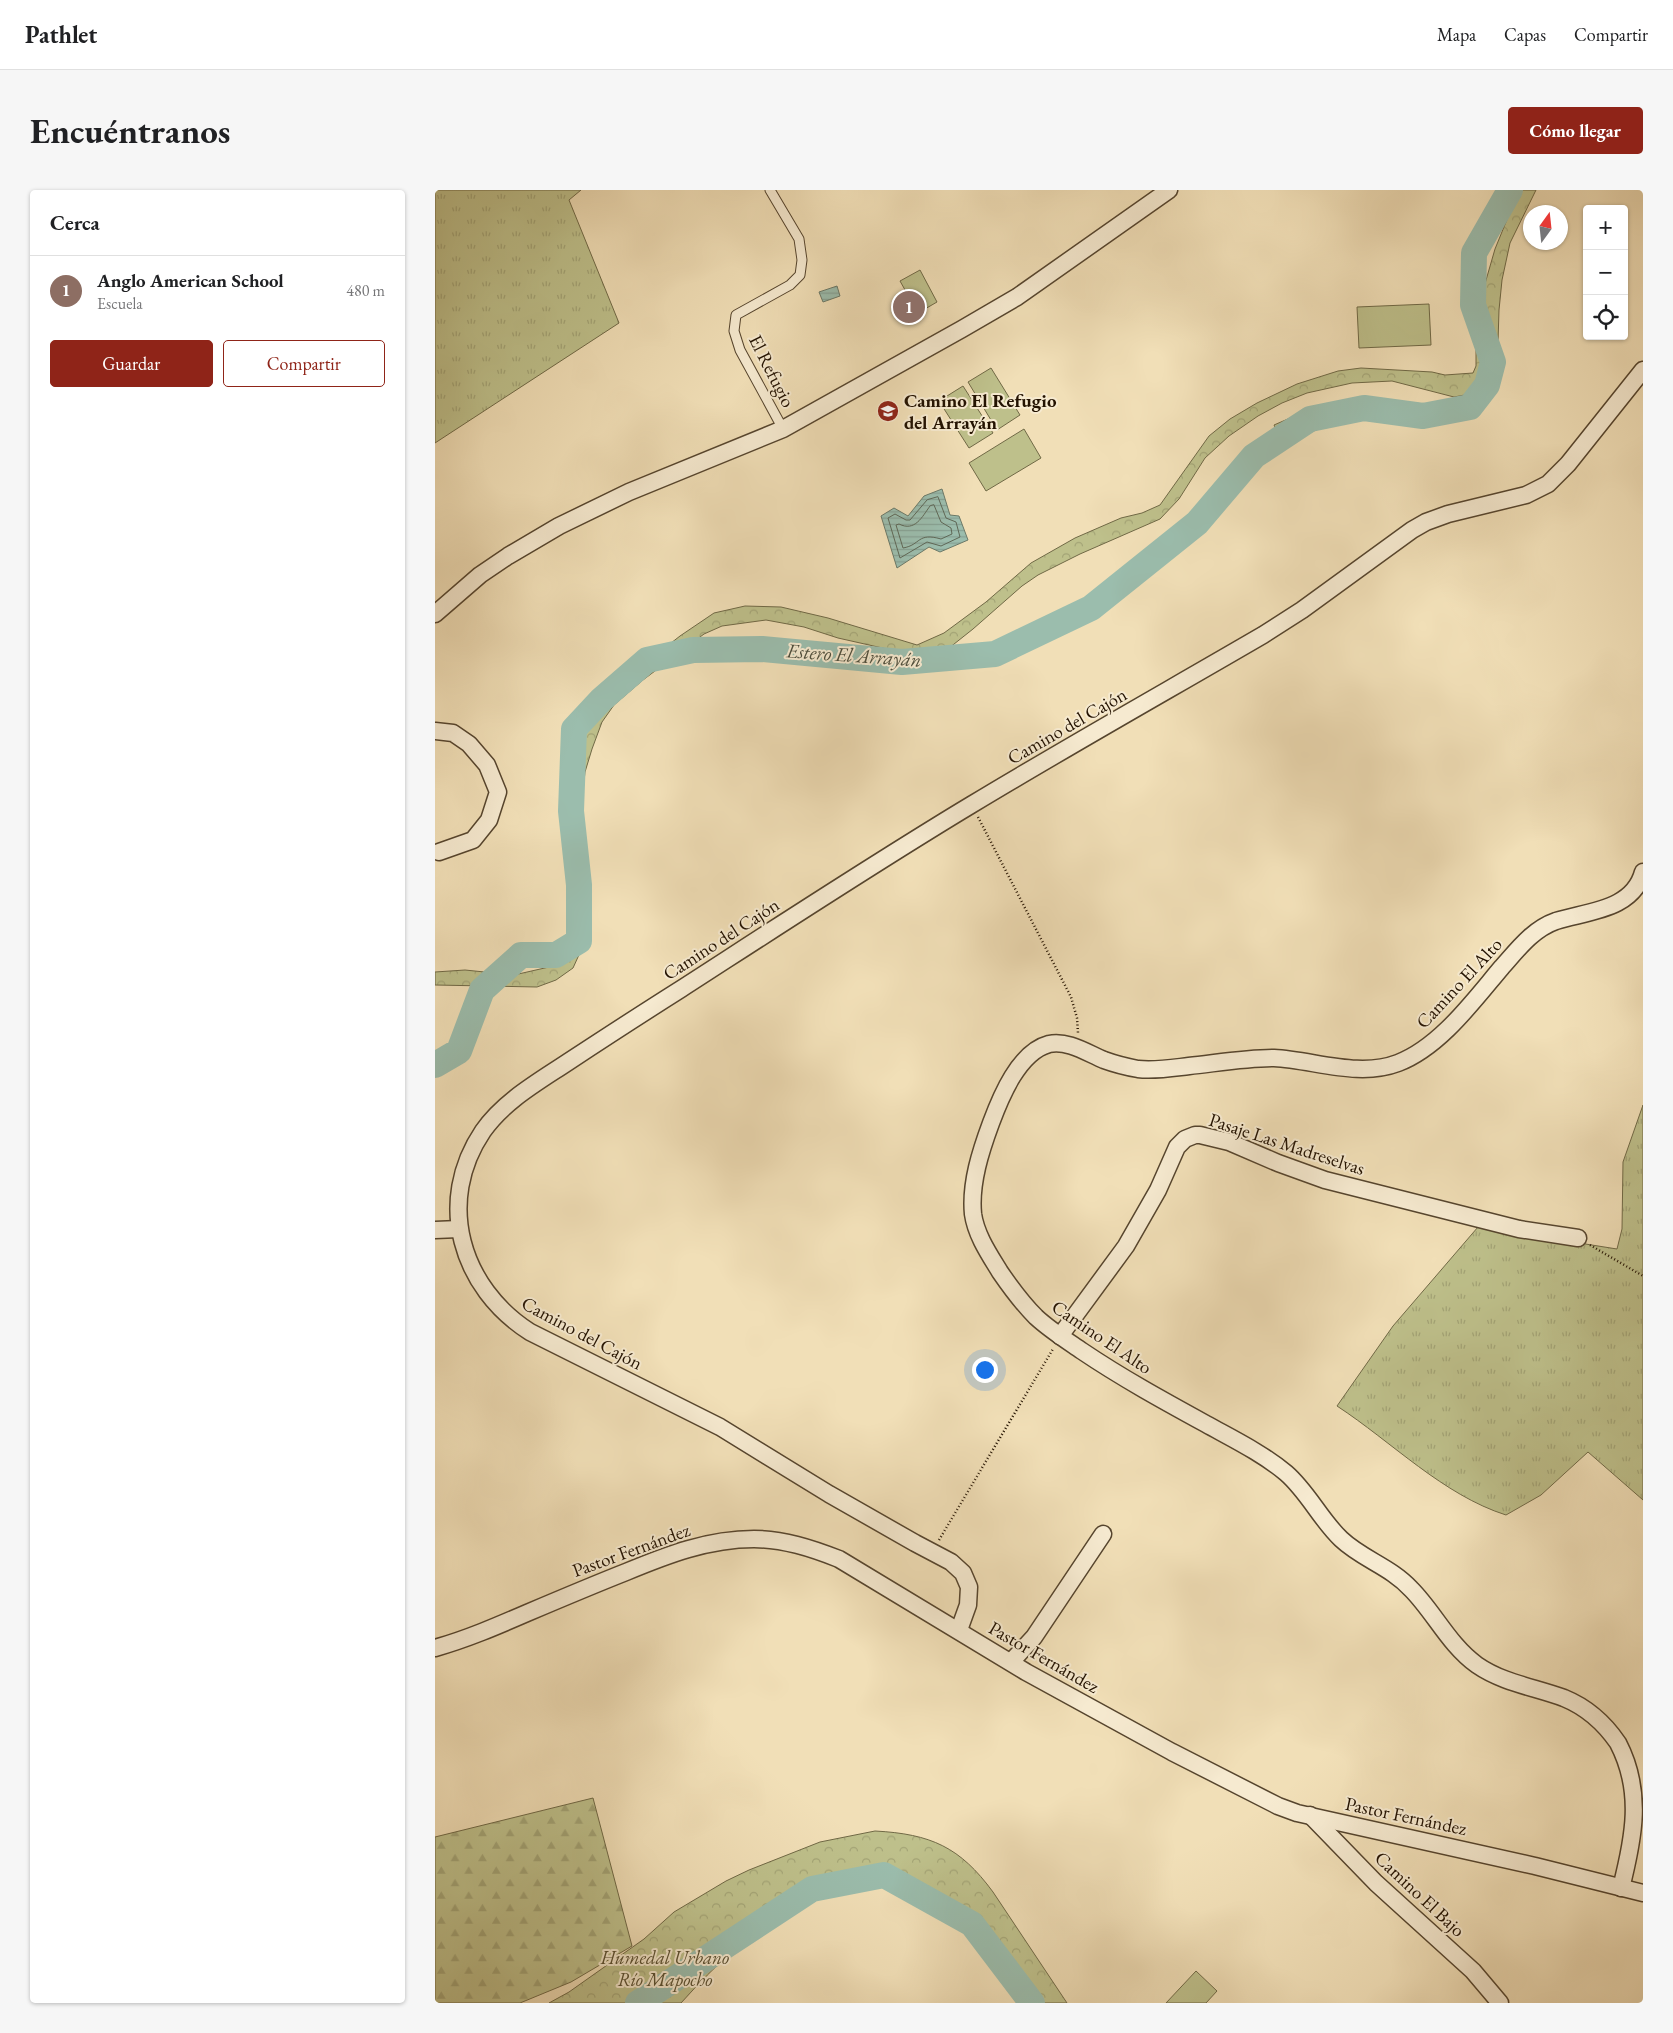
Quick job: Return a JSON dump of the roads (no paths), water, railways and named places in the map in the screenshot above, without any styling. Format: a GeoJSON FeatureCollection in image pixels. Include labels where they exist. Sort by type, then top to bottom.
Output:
{"type":"FeatureCollection","features":[{"type":"Feature","properties":{"kind":"street"},"geometry":{"type":"LineString","coordinates":[[435,614],[480,575],[559,526],[629,492],[783,429],[892,370],[1017,297],[1169,190]]}},
{"type":"Feature","properties":{"kind":"street","name":"Camino del Cajón"},"geometry":{"type":"LineString","coordinates":[[959,1630],[968,1604],[969,1587],[967,1580],[958,1567],[829,1494],[720,1427],[546,1341],[516,1324],[492,1302],[478,1282],[467,1260],[459,1229],[459,1196],[466,1163],[481,1133],[503,1108],[603,1039],[780,923],[971,805],[1263,635],[1412,530],[1426,522],[1448,514],[1526,496],[1548,484],[1568,464],[1643,370]]}},
{"type":"Feature","properties":{"kind":"street"},"geometry":{"type":"LineString","coordinates":[[435,731],[453,733],[469,744],[487,765],[498,792],[489,820],[473,840],[439,852]]}},
{"type":"Feature","properties":{"kind":"street","name":"Camino El Alto"},"geometry":{"type":"LineString","coordinates":[[1621,1888],[1638,1815],[1638,1795],[1626,1756],[1613,1736],[1597,1719],[1567,1699],[1501,1678],[1475,1664],[1458,1648],[1411,1589],[1391,1572],[1345,1543],[1298,1484],[1283,1471],[1250,1448],[1106,1367],[1040,1320],[1024,1304],[991,1258],[977,1231],[974,1220],[973,1199],[977,1167],[991,1122],[1010,1081],[1017,1069],[1037,1051],[1049,1045],[1061,1043],[1107,1061],[1141,1070],[1267,1058],[1292,1059],[1359,1069],[1383,1068],[1397,1064],[1421,1050],[1452,1024],[1518,948],[1534,933],[1554,922],[1600,910],[1624,899],[1635,890],[1643,872]]}},
{"type":"Feature","properties":{"kind":"street","name":"Pasaje Las Madreselvas"},"geometry":{"type":"LineString","coordinates":[[1060,1336],[1136,1230],[1158,1190],[1177,1147],[1185,1139],[1195,1135],[1201,1134],[1229,1142],[1325,1180],[1519,1229],[1578,1238]]}},
{"type":"Feature","properties":{"kind":"street"},"geometry":{"type":"LineString","coordinates":[[435,1230],[459,1229]]}},
{"type":"Feature","properties":{"kind":"street"},"geometry":{"type":"LineString","coordinates":[[1011,1662],[1034,1637],[1103,1534]]}},
{"type":"Feature","properties":{"kind":"street","name":"Pastor Fernández"},"geometry":{"type":"LineString","coordinates":[[435,1648],[472,1636],[669,1554],[701,1545],[745,1539],[786,1542],[821,1551],[839,1559],[1011,1662],[1207,1770],[1278,1806],[1643,1893]]}},
{"type":"Feature","properties":{"kind":"street","name":"Camino El Bajo"},"geometry":{"type":"LineString","coordinates":[[1310,1815],[1376,1883],[1473,1970],[1500,2003]]}},
{"type":"Feature","properties":{"kind":"lane","name":"El Refugio"},"geometry":{"type":"LineString","coordinates":[[770,190],[799,239],[800,275],[791,285],[736,315],[734,331],[740,350],[783,429]]}},
{"type":"Feature","properties":{"kind":"water"},"geometry":{"type":"Polygon","coordinates":[[[837,286],[840,296],[823,302],[819,292],[837,286]]]}},
{"type":"Feature","properties":{"kind":"water"},"geometry":{"type":"Polygon","coordinates":[[[942,489],[950,515],[959,516],[968,540],[940,552],[929,547],[897,568],[881,516],[894,508],[908,516],[924,496],[942,489]]]}},
{"type":"Feature","properties":{"kind":"waterway","name":"Estero El Arrayán"},"geometry":{"type":"LineString","coordinates":[[435,1065],[459,1051],[482,990],[521,955],[556,955],[579,941],[579,885],[571,811],[574,729],[601,700],[647,660],[693,650],[762,649],[902,662],[995,654],[1091,608],[1197,523],[1254,456],[1310,419],[1364,408],[1423,416],[1470,407],[1487,385],[1493,362],[1473,305],[1474,253],[1510,190]]}},
{"type":"Feature","properties":{"kind":"waterway"},"geometry":{"type":"LineString","coordinates":[[638,2003],[812,1889],[884,1875],[972,1924],[1032,2003]]}},
{"type":"Feature","properties":{"kind":"place","name":"Anglo American School"},"geometry":{"type":"Point","coordinates":[909,307]}},
{"type":"Feature","properties":{"kind":"place","name":"Camino El Refugio del Arrayán"},"geometry":{"type":"Point","coordinates":[888,411]}},
{"type":"Feature","properties":{"kind":"park label","name":"Humedal Urbano Río Mapocho"},"geometry":{"type":"Point","coordinates":[665,1968]}}]}
